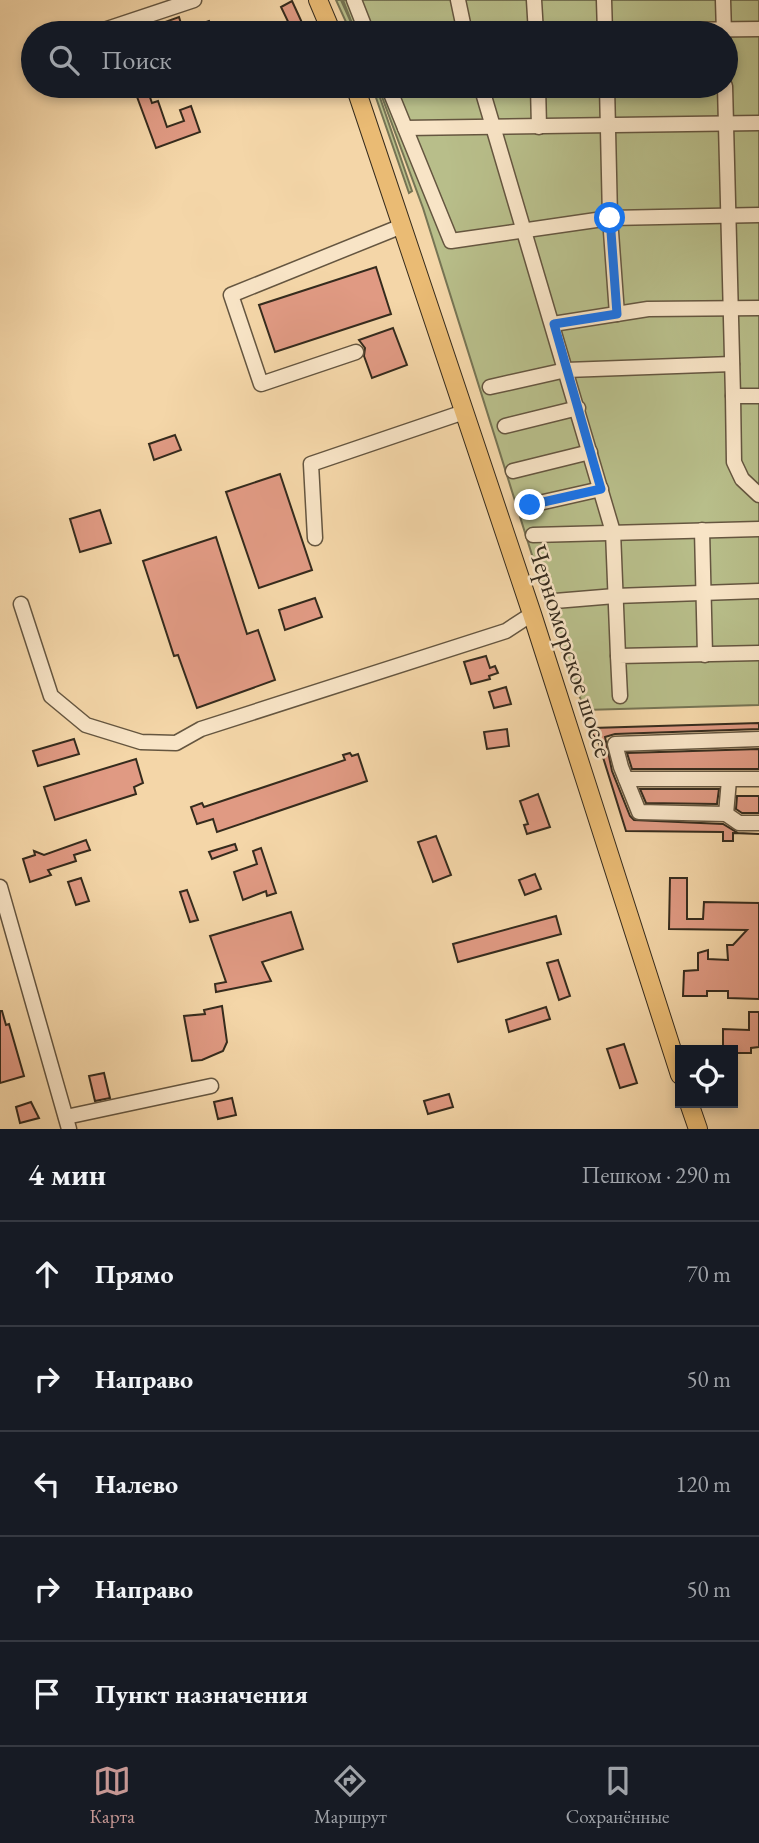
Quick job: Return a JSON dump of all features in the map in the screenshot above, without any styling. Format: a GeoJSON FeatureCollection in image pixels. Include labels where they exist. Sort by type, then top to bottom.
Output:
{"type":"FeatureCollection","features":[{"type":"Feature","properties":{"kind":"main road"},"geometry":{"type":"LineString","coordinates":[[318,0],[327,21]]}},
{"type":"Feature","properties":{"kind":"main road","name":"Черноморское шоссе"},"geometry":{"type":"LineString","coordinates":[[359,98],[532,614],[675,1059]]}},
{"type":"Feature","properties":{"kind":"main road"},"geometry":{"type":"LineString","coordinates":[[691,1108],[698,1129]]}},
{"type":"Feature","properties":{"kind":"street"},"geometry":{"type":"LineString","coordinates":[[131,21],[194,0]]}},
{"type":"Feature","properties":{"kind":"street"},"geometry":{"type":"LineString","coordinates":[[354,0],[362,21]]}},
{"type":"Feature","properties":{"kind":"street"},"geometry":{"type":"LineString","coordinates":[[458,0],[462,21]]}},
{"type":"Feature","properties":{"kind":"street"},"geometry":{"type":"LineString","coordinates":[[534,0],[535,21]]}},
{"type":"Feature","properties":{"kind":"street"},"geometry":{"type":"LineString","coordinates":[[604,0],[605,21]]}},
{"type":"Feature","properties":{"kind":"street"},"geometry":{"type":"LineString","coordinates":[[723,0],[724,21]]}},
{"type":"Feature","properties":{"kind":"street"},"geometry":{"type":"LineString","coordinates":[[738,30],[759,29]]}},
{"type":"Feature","properties":{"kind":"street"},"geometry":{"type":"LineString","coordinates":[[393,98],[450,241],[610,218],[759,215]]}},
{"type":"Feature","properties":{"kind":"street"},"geometry":{"type":"LineString","coordinates":[[485,98],[554,324],[613,532],[620,696]]}},
{"type":"Feature","properties":{"kind":"street"},"geometry":{"type":"LineString","coordinates":[[538,98],[539,127]]}},
{"type":"Feature","properties":{"kind":"street"},"geometry":{"type":"LineString","coordinates":[[607,98],[610,218],[617,314]]}},
{"type":"Feature","properties":{"kind":"street"},"geometry":{"type":"LineString","coordinates":[[725,98],[734,462],[742,479],[759,495]]}},
{"type":"Feature","properties":{"kind":"street"},"geometry":{"type":"LineString","coordinates":[[405,128],[759,123]]}},
{"type":"Feature","properties":{"kind":"street"},"geometry":{"type":"LineString","coordinates":[[356,352],[261,384],[231,295],[402,226]]}},
{"type":"Feature","properties":{"kind":"street"},"geometry":{"type":"LineString","coordinates":[[554,324],[648,309],[759,308]]}},
{"type":"Feature","properties":{"kind":"street"},"geometry":{"type":"LineString","coordinates":[[490,387],[566,370],[732,364]]}},
{"type":"Feature","properties":{"kind":"street"},"geometry":{"type":"LineString","coordinates":[[733,396],[759,396]]}},
{"type":"Feature","properties":{"kind":"street"},"geometry":{"type":"LineString","coordinates":[[505,426],[578,408]]}},
{"type":"Feature","properties":{"kind":"street"},"geometry":{"type":"LineString","coordinates":[[314,538],[311,464],[464,412]]}},
{"type":"Feature","properties":{"kind":"street"},"geometry":{"type":"LineString","coordinates":[[513,471],[590,452]]}},
{"type":"Feature","properties":{"kind":"street"},"geometry":{"type":"LineString","coordinates":[[530,505],[601,489]]}},
{"type":"Feature","properties":{"kind":"street"},"geometry":{"type":"LineString","coordinates":[[533,536],[759,529]]}},
{"type":"Feature","properties":{"kind":"street"},"geometry":{"type":"LineString","coordinates":[[702,530],[705,655]]}},
{"type":"Feature","properties":{"kind":"street"},"geometry":{"type":"LineString","coordinates":[[555,601],[615,596],[759,592]]}},
{"type":"Feature","properties":{"kind":"street"},"geometry":{"type":"LineString","coordinates":[[21,604],[51,696],[86,725],[141,742],[176,743],[201,729],[506,631],[532,614]]}},
{"type":"Feature","properties":{"kind":"street"},"geometry":{"type":"LineString","coordinates":[[618,656],[759,653]]}},
{"type":"Feature","properties":{"kind":"street"},"geometry":{"type":"LineString","coordinates":[[759,739],[615,744],[639,812],[726,814],[739,823],[759,823]]}},
{"type":"Feature","properties":{"kind":"street"},"geometry":{"type":"LineString","coordinates":[[626,779],[759,779]]}},
{"type":"Feature","properties":{"kind":"street"},"geometry":{"type":"LineString","coordinates":[[726,814],[729,780]]}},
{"type":"Feature","properties":{"kind":"street"},"geometry":{"type":"LineString","coordinates":[[0,887],[53,1052],[67,1123],[211,1086]]}},
{"type":"Feature","properties":{"kind":"green space"},"geometry":{"type":"Polygon","coordinates":[[[336,0],[341,0],[350,21],[346,21],[336,0]]]}},
{"type":"Feature","properties":{"kind":"green space"},"geometry":{"type":"Polygon","coordinates":[[[343,0],[759,0],[759,705],[585,710],[565,660],[423,208],[382,98],[738,98],[738,21],[351,21],[343,0]]]}},
{"type":"Feature","properties":{"kind":"green space"},"geometry":{"type":"Polygon","coordinates":[[[376,98],[380,98],[412,191],[409,193],[376,98]]]}},
{"type":"Feature","properties":{"kind":"building"},"geometry":{"type":"Polygon","coordinates":[[[292,1],[301,21],[288,21],[281,7],[292,1]]]}},
{"type":"Feature","properties":{"kind":"building"},"geometry":{"type":"Polygon","coordinates":[[[137,98],[150,98],[152,103],[158,101],[167,127],[184,121],[180,110],[191,106],[200,132],[156,148],[137,98]]]}},
{"type":"Feature","properties":{"kind":"building"},"geometry":{"type":"Polygon","coordinates":[[[376,267],[391,314],[275,352],[259,305],[376,267]]]}},
{"type":"Feature","properties":{"kind":"building"},"geometry":{"type":"Polygon","coordinates":[[[393,328],[407,365],[372,378],[364,356],[365,348],[359,340],[393,328]]]}},
{"type":"Feature","properties":{"kind":"building"},"geometry":{"type":"Polygon","coordinates":[[[175,435],[181,450],[154,460],[149,444],[175,435]]]}},
{"type":"Feature","properties":{"kind":"building"},"geometry":{"type":"Polygon","coordinates":[[[280,474],[312,570],[259,588],[226,492],[280,474]]]}},
{"type":"Feature","properties":{"kind":"building"},"geometry":{"type":"Polygon","coordinates":[[[100,510],[111,543],[80,552],[70,519],[100,510]]]}},
{"type":"Feature","properties":{"kind":"building"},"geometry":{"type":"Polygon","coordinates":[[[216,537],[247,634],[258,630],[275,680],[197,708],[178,655],[174,656],[143,561],[216,537]]]}},
{"type":"Feature","properties":{"kind":"building"},"geometry":{"type":"Polygon","coordinates":[[[315,598],[322,617],[285,630],[279,610],[315,598]]]}},
{"type":"Feature","properties":{"kind":"building"},"geometry":{"type":"Polygon","coordinates":[[[486,656],[490,668],[495,666],[498,673],[489,676],[490,679],[471,684],[464,662],[486,656]]]}},
{"type":"Feature","properties":{"kind":"building"},"geometry":{"type":"Polygon","coordinates":[[[506,687],[511,704],[494,708],[489,692],[506,687]]]}},
{"type":"Feature","properties":{"kind":"building"},"geometry":{"type":"Polygon","coordinates":[[[759,723],[759,729],[615,734],[605,737],[612,771],[634,820],[723,824],[738,833],[759,834],[733,833],[733,841],[723,841],[723,832],[626,831],[592,728],[759,723]]]}},
{"type":"Feature","properties":{"kind":"building"},"geometry":{"type":"Polygon","coordinates":[[[507,729],[509,746],[487,749],[484,732],[507,729]]]}},
{"type":"Feature","properties":{"kind":"building"},"geometry":{"type":"Polygon","coordinates":[[[74,739],[79,754],[38,766],[33,751],[74,739]]]}},
{"type":"Feature","properties":{"kind":"building"},"geometry":{"type":"Polygon","coordinates":[[[759,749],[759,769],[632,769],[627,753],[759,749]]]}},
{"type":"Feature","properties":{"kind":"building"},"geometry":{"type":"Polygon","coordinates":[[[350,753],[352,756],[358,754],[367,781],[217,832],[213,819],[197,824],[191,807],[202,803],[204,807],[345,760],[343,755],[350,753]]]}},
{"type":"Feature","properties":{"kind":"building"},"geometry":{"type":"Polygon","coordinates":[[[136,759],[143,783],[134,787],[136,794],[55,820],[44,787],[136,759]]]}},
{"type":"Feature","properties":{"kind":"building"},"geometry":{"type":"Polygon","coordinates":[[[640,789],[719,789],[717,804],[646,803],[640,789]]]}},
{"type":"Feature","properties":{"kind":"building"},"geometry":{"type":"Polygon","coordinates":[[[538,794],[550,827],[527,834],[524,825],[528,824],[520,801],[538,794]]]}},
{"type":"Feature","properties":{"kind":"building"},"geometry":{"type":"Polygon","coordinates":[[[737,796],[759,796],[759,813],[742,813],[736,809],[737,796]]]}},
{"type":"Feature","properties":{"kind":"building"},"geometry":{"type":"Polygon","coordinates":[[[436,836],[451,875],[433,882],[418,842],[436,836]]]}},
{"type":"Feature","properties":{"kind":"building"},"geometry":{"type":"Polygon","coordinates":[[[86,840],[90,850],[74,855],[76,861],[48,870],[51,875],[30,882],[23,859],[35,855],[34,851],[44,855],[86,840]]]}},
{"type":"Feature","properties":{"kind":"building"},"geometry":{"type":"Polygon","coordinates":[[[235,844],[237,850],[212,859],[209,852],[235,844]]]}},
{"type":"Feature","properties":{"kind":"building"},"geometry":{"type":"Polygon","coordinates":[[[261,848],[276,893],[267,896],[266,891],[243,900],[234,872],[257,864],[253,851],[261,848]]]}},
{"type":"Feature","properties":{"kind":"building"},"geometry":{"type":"Polygon","coordinates":[[[535,874],[541,889],[525,895],[519,880],[535,874]]]}},
{"type":"Feature","properties":{"kind":"building"},"geometry":{"type":"Polygon","coordinates":[[[81,878],[89,901],[76,905],[68,882],[81,878]]]}},
{"type":"Feature","properties":{"kind":"building"},"geometry":{"type":"Polygon","coordinates":[[[670,878],[687,878],[687,919],[703,919],[704,902],[759,903],[759,999],[728,998],[728,991],[707,991],[707,996],[683,996],[684,971],[698,970],[698,953],[708,950],[708,959],[728,960],[727,945],[733,945],[747,930],[669,929],[670,878]]]}},
{"type":"Feature","properties":{"kind":"building"},"geometry":{"type":"Polygon","coordinates":[[[187,890],[198,920],[190,922],[180,892],[187,890]]]}},
{"type":"Feature","properties":{"kind":"building"},"geometry":{"type":"Polygon","coordinates":[[[291,912],[303,949],[262,962],[271,981],[216,992],[215,984],[226,982],[210,936],[291,912]]]}},
{"type":"Feature","properties":{"kind":"building"},"geometry":{"type":"Polygon","coordinates":[[[556,916],[561,934],[458,962],[453,944],[556,916]]]}},
{"type":"Feature","properties":{"kind":"building"},"geometry":{"type":"Polygon","coordinates":[[[558,960],[570,996],[559,1000],[547,963],[558,960]]]}},
{"type":"Feature","properties":{"kind":"building"},"geometry":{"type":"Polygon","coordinates":[[[222,1006],[227,1042],[223,1051],[202,1060],[192,1061],[184,1016],[205,1014],[204,1010],[222,1006]]]}},
{"type":"Feature","properties":{"kind":"building"},"geometry":{"type":"Polygon","coordinates":[[[546,1007],[550,1019],[509,1032],[506,1020],[546,1007]]]}},
{"type":"Feature","properties":{"kind":"building"},"geometry":{"type":"Polygon","coordinates":[[[0,1011],[6,1025],[9,1024],[24,1076],[0,1083],[0,1011]]]}},
{"type":"Feature","properties":{"kind":"building"},"geometry":{"type":"Polygon","coordinates":[[[749,1012],[759,1012],[759,1047],[751,1048],[751,1053],[738,1053],[738,1045],[723,1045],[723,1029],[749,1030],[749,1012]]]}},
{"type":"Feature","properties":{"kind":"building"},"geometry":{"type":"Polygon","coordinates":[[[624,1044],[637,1083],[620,1088],[607,1049],[624,1044]]]}},
{"type":"Feature","properties":{"kind":"building"},"geometry":{"type":"Polygon","coordinates":[[[104,1073],[110,1098],[95,1101],[89,1076],[104,1073]]]}},
{"type":"Feature","properties":{"kind":"building"},"geometry":{"type":"Polygon","coordinates":[[[449,1094],[453,1107],[428,1114],[424,1101],[449,1094]]]}},
{"type":"Feature","properties":{"kind":"building"},"geometry":{"type":"Polygon","coordinates":[[[232,1098],[236,1115],[218,1119],[214,1102],[232,1098]]]}},
{"type":"Feature","properties":{"kind":"building"},"geometry":{"type":"Polygon","coordinates":[[[31,1102],[39,1118],[20,1123],[16,1107],[31,1102]]]}},
{"type":"Feature","properties":{"kind":"route"},"geometry":{"type":"LineString","coordinates":[[530,505],[601,489],[554,324],[617,314],[610,218]]}}]}
